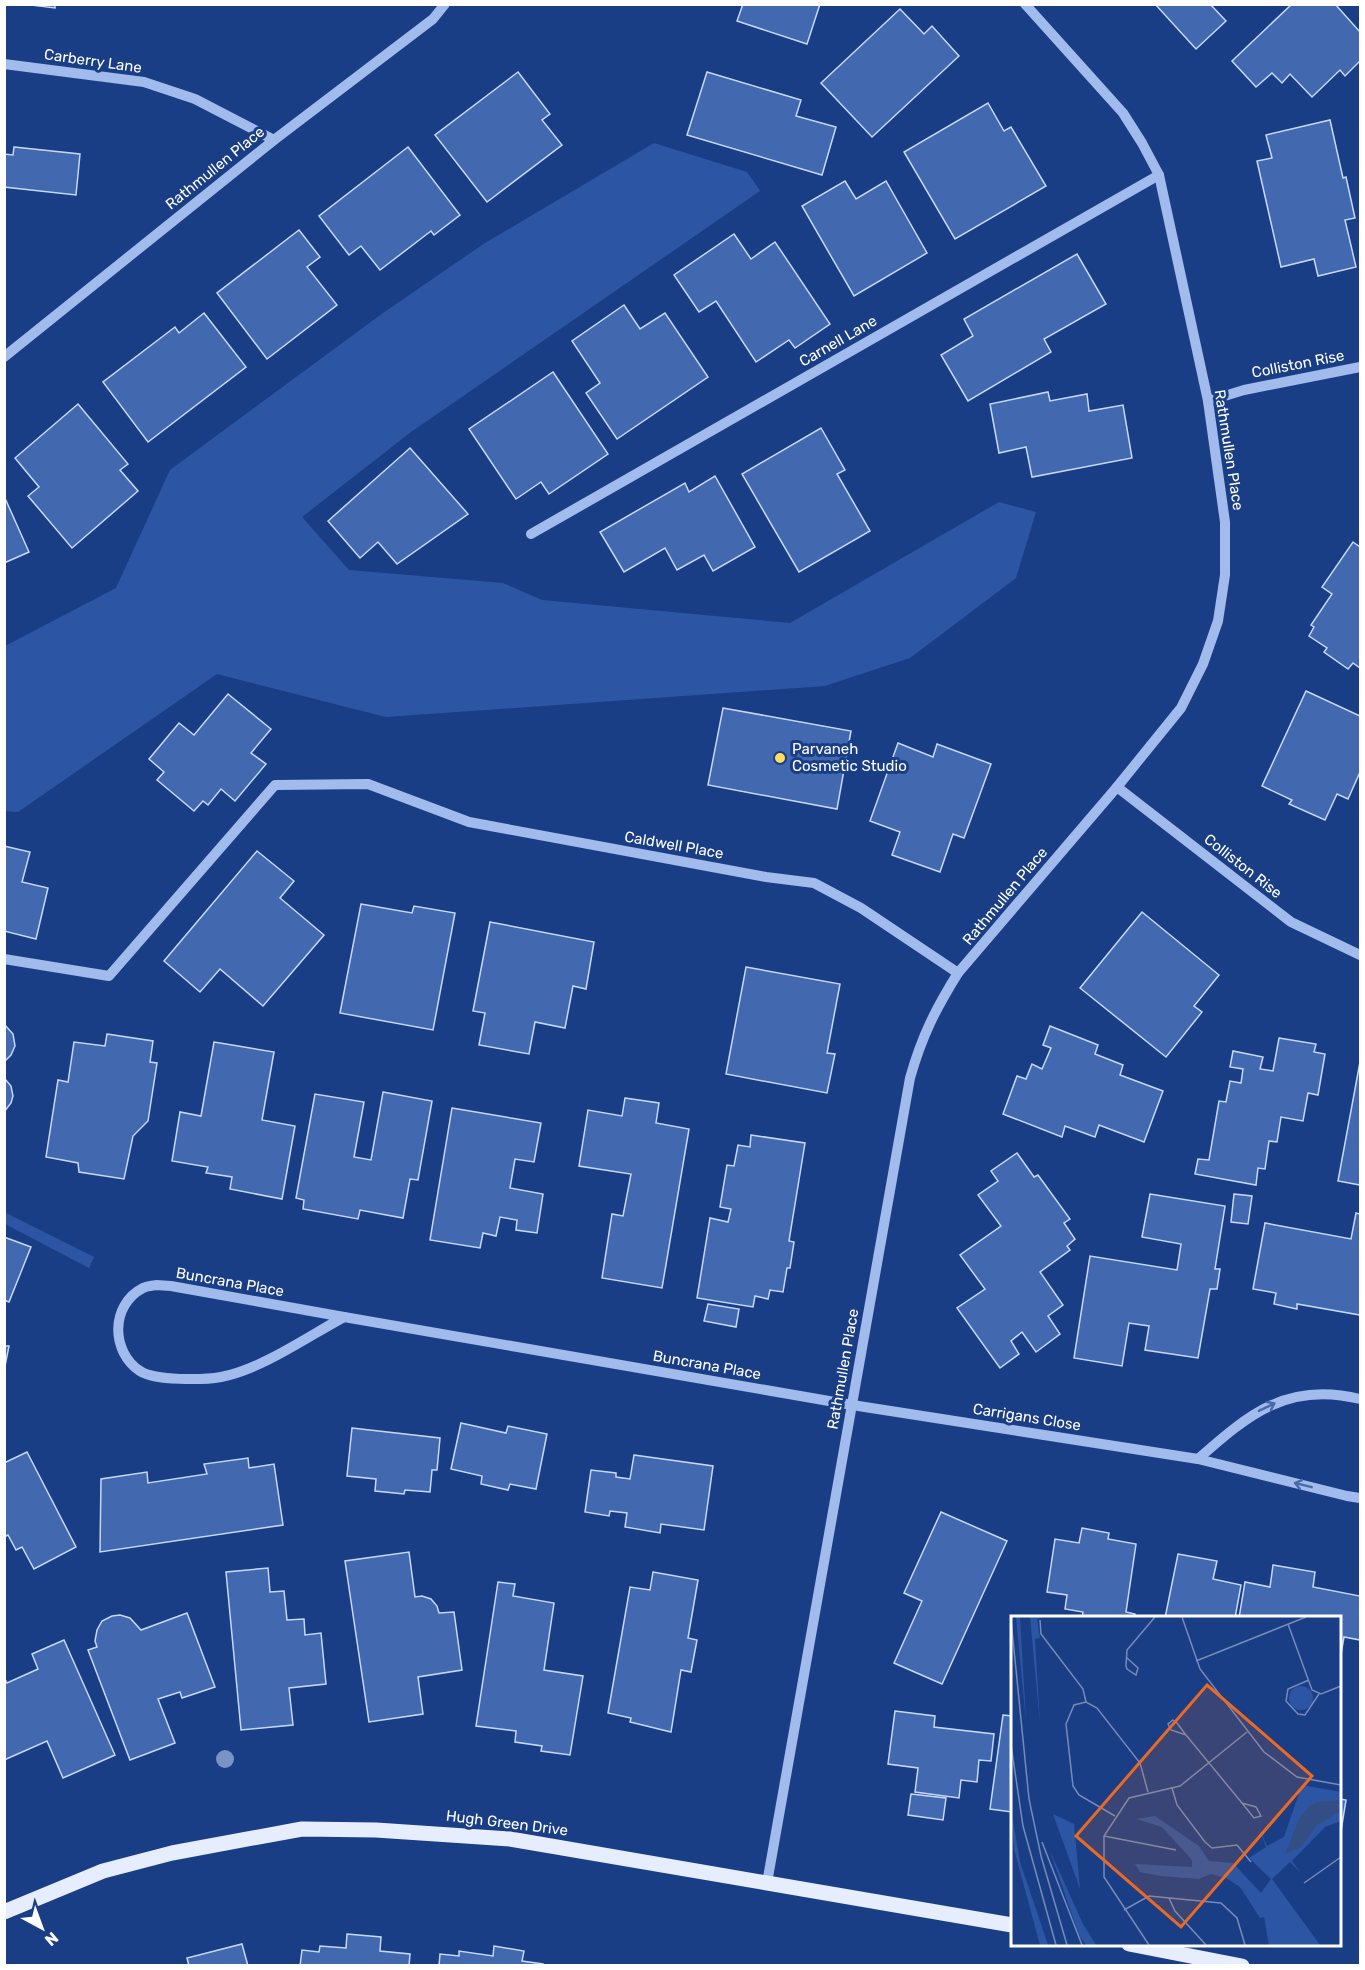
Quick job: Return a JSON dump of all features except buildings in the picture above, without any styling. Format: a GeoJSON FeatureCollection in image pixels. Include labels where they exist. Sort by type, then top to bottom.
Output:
{"type":"FeatureCollection","features":[{"type":"Feature","properties":{"kind":"main road","name":"Hugh Green Drive"},"geometry":{"type":"LineString","coordinates":[[4,1912],[103,1870],[182,1851],[302,1829],[444,1833],[510,1839],[1011,1925]]}},
{"type":"Feature","properties":{"kind":"main road"},"geometry":{"type":"LineString","coordinates":[[1140,1946],[1242,1965]]}},
{"type":"Feature","properties":{"kind":"street","name":"Rathmullen Place"},"geometry":{"type":"LineString","coordinates":[[4,357],[274,140],[434,19],[445,4]]}},
{"type":"Feature","properties":{"kind":"street","name":"Rathmullen Place"},"geometry":{"type":"LineString","coordinates":[[767,1883],[910,1078],[920,1045],[937,1007],[958,973],[1117,787],[1181,708],[1203,664],[1218,621],[1225,575],[1225,522],[1208,401],[1159,175],[1123,113],[1024,4]]}},
{"type":"Feature","properties":{"kind":"street","name":"Carberry Lane"},"geometry":{"type":"LineString","coordinates":[[4,64],[144,82],[195,99],[274,140]]}},
{"type":"Feature","properties":{"kind":"street","name":"Carnell Lane"},"geometry":{"type":"LineString","coordinates":[[531,534],[1159,175]]}},
{"type":"Feature","properties":{"kind":"street","name":"Colliston Rise"},"geometry":{"type":"LineString","coordinates":[[1208,401],[1244,390],[1360,367]]}},
{"type":"Feature","properties":{"kind":"street","name":"Caldwell Place"},"geometry":{"type":"LineString","coordinates":[[4,958],[109,976],[275,786],[368,784],[469,822],[766,877],[813,883],[861,908],[958,973]]}},
{"type":"Feature","properties":{"kind":"street","name":"Colliston Rise"},"geometry":{"type":"LineString","coordinates":[[1117,787],[1291,922],[1360,955]]}},
{"type":"Feature","properties":{"kind":"street","name":"Buncrana Place"},"geometry":{"type":"LineString","coordinates":[[344,1317],[248,1370],[219,1377],[158,1378],[142,1372],[130,1363],[120,1345],[119,1315],[128,1300],[143,1288],[156,1285],[171,1286],[852,1405]]}},
{"type":"Feature","properties":{"kind":"street"},"geometry":{"type":"LineString","coordinates":[[1198,1459],[1225,1435],[1257,1412],[1283,1399],[1314,1394],[1360,1399]]}},
{"type":"Feature","properties":{"kind":"street","name":"Carrigans Close"},"geometry":{"type":"LineString","coordinates":[[852,1405],[1198,1459],[1360,1498]]}},
{"type":"Feature","properties":{"kind":"shaded area"},"geometry":{"type":"Polygon","coordinates":[[[654,143],[747,172],[760,191],[411,432],[302,517],[349,570],[503,583],[542,600],[790,623],[999,502],[1036,512],[1016,578],[910,658],[825,686],[386,717],[217,674],[18,812],[5,811],[5,646],[116,588],[170,470],[383,313],[485,243],[654,143]]]}},
{"type":"Feature","properties":{"kind":"shaded area"},"geometry":{"type":"Polygon","coordinates":[[[4,1212],[94,1257],[89,1268],[5,1224],[4,1212]]]}},
{"type":"Feature","properties":{"kind":"place","name":"Parvaneh Cosmetic Studio"},"geometry":{"type":"Point","coordinates":[780,758]}}]}
